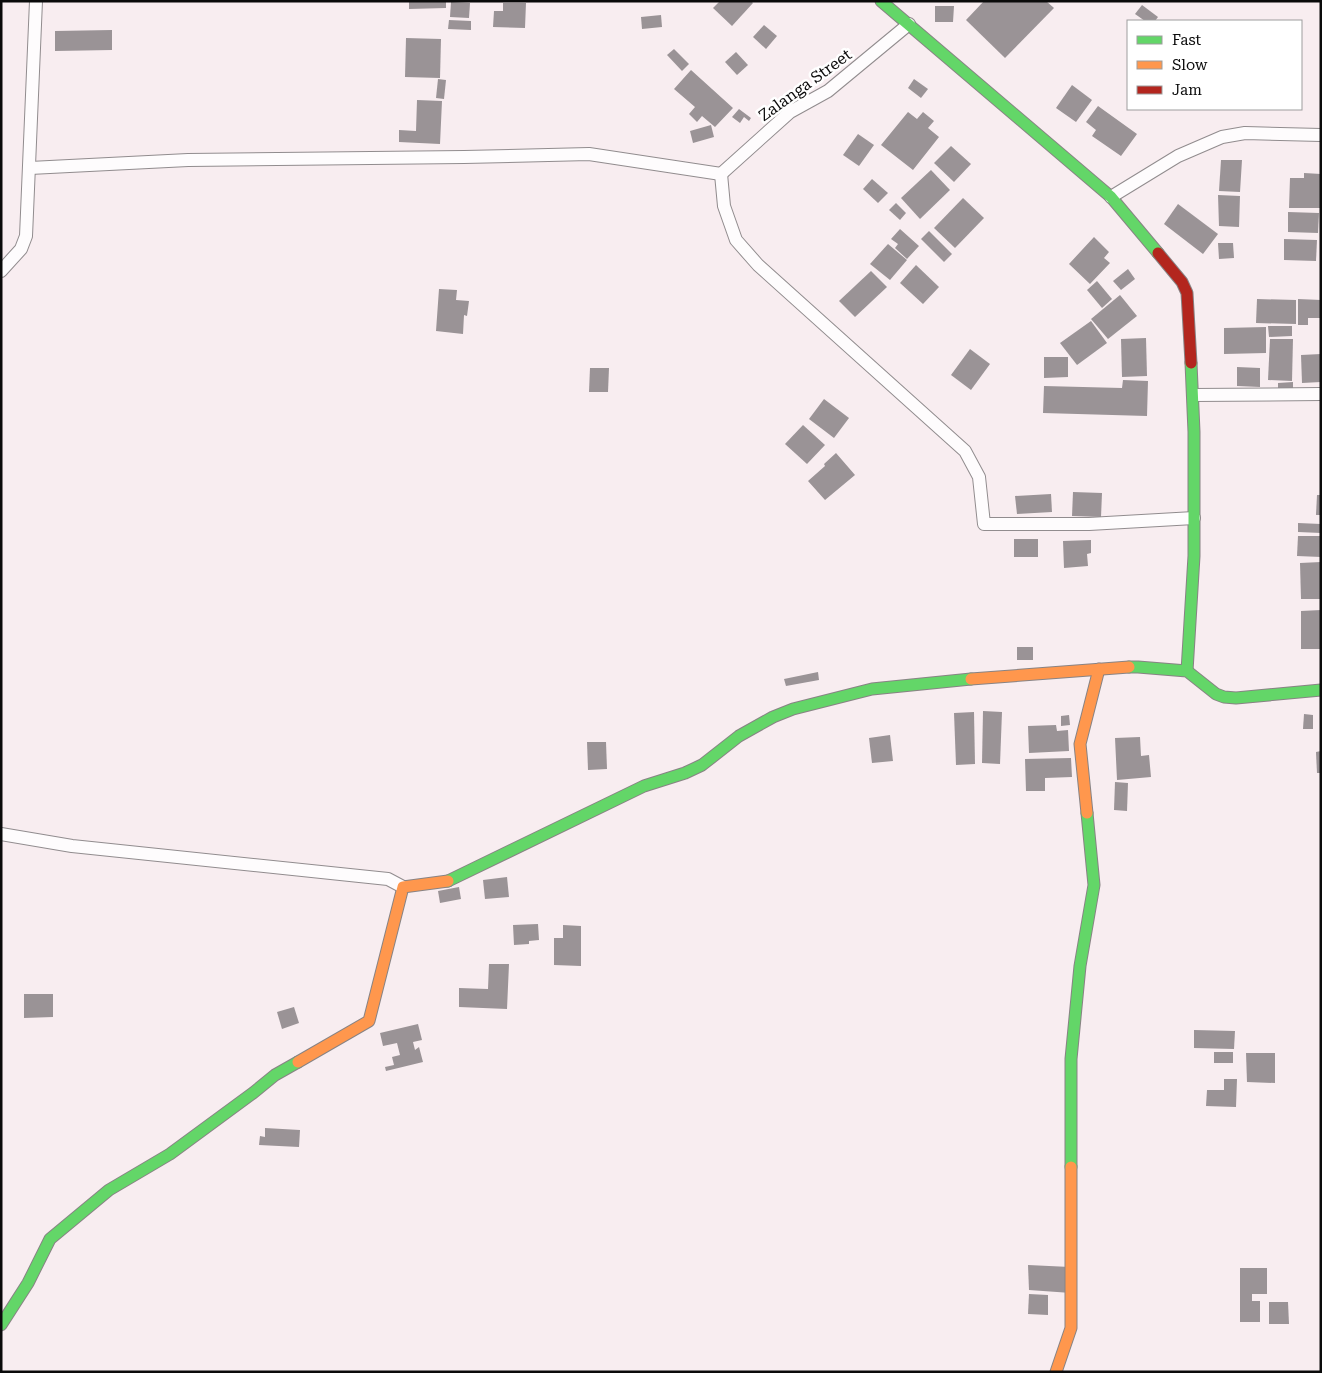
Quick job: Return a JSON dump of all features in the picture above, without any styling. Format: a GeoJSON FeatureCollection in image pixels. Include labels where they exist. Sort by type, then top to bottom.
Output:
{"type":"FeatureCollection","features":[{"type":"Feature","properties":{"kind":"street"},"geometry":{"type":"LineString","coordinates":[[1,271],[21,249],[26,236],[36,1]]}},
{"type":"Feature","properties":{"kind":"street"},"geometry":{"type":"LineString","coordinates":[[881,1],[1111,197],[1186,287],[1194,432],[1194,556],[1187,671]]}},
{"type":"Feature","properties":{"kind":"street","name":"Zalanga Street"},"geometry":{"type":"LineString","coordinates":[[721,174],[790,112],[828,92],[909,24]]}},
{"type":"Feature","properties":{"kind":"street"},"geometry":{"type":"LineString","coordinates":[[1111,197],[1178,156],[1222,137],[1245,133],[1321,135]]}},
{"type":"Feature","properties":{"kind":"street"},"geometry":{"type":"LineString","coordinates":[[30,168],[188,160],[588,154],[721,174],[724,206],[736,240],[758,265],[965,451],[979,477],[984,524],[1089,524],[1194,518]]}},
{"type":"Feature","properties":{"kind":"street"},"geometry":{"type":"LineString","coordinates":[[1192,395],[1321,394]]}},
{"type":"Feature","properties":{"kind":"street"},"geometry":{"type":"LineString","coordinates":[[1,834],[72,846],[388,879],[403,887],[449,882],[644,786],[685,773],[702,765],[739,736],[773,717],[792,709],[872,689],[968,678],[1138,667],[1187,671],[1216,694],[1224,697],[1236,698],[1321,690]]}},
{"type":"Feature","properties":{"kind":"street"},"geometry":{"type":"LineString","coordinates":[[1056,1372],[1071,1328],[1071,1059],[1080,966],[1094,885],[1080,744],[1099,669]]}},
{"type":"Feature","properties":{"kind":"street"},"geometry":{"type":"LineString","coordinates":[[1,1325],[28,1283],[50,1239],[109,1190],[170,1154],[275,1075],[369,1021],[403,887]]}},
{"type":"Feature","properties":{"kind":"building"},"geometry":{"type":"Polygon","coordinates":[[[409,1],[446,1],[446,8],[409,9],[409,1]]]}},
{"type":"Feature","properties":{"kind":"building"},"geometry":{"type":"Polygon","coordinates":[[[720,1],[751,1],[753,3],[732,26],[713,8],[720,1]]]}},
{"type":"Feature","properties":{"kind":"building"},"geometry":{"type":"Polygon","coordinates":[[[984,1],[1046,1],[1054,8],[1005,58],[966,20],[984,1]]]}},
{"type":"Feature","properties":{"kind":"building"},"geometry":{"type":"Polygon","coordinates":[[[451,2],[470,3],[469,18],[450,17],[451,2]]]}},
{"type":"Feature","properties":{"kind":"building"},"geometry":{"type":"Polygon","coordinates":[[[503,3],[526,3],[525,28],[493,27],[494,11],[503,11],[503,3]]]}},
{"type":"Feature","properties":{"kind":"building"},"geometry":{"type":"Polygon","coordinates":[[[1142,5],[1158,17],[1156,20],[1144,20],[1135,14],[1142,5]]]}},
{"type":"Feature","properties":{"kind":"building"},"geometry":{"type":"Polygon","coordinates":[[[935,6],[954,6],[953,22],[935,22],[935,6]]]}},
{"type":"Feature","properties":{"kind":"building"},"geometry":{"type":"Polygon","coordinates":[[[661,15],[662,27],[642,29],[641,17],[661,15]]]}},
{"type":"Feature","properties":{"kind":"building"},"geometry":{"type":"Polygon","coordinates":[[[449,20],[471,21],[471,30],[448,29],[449,20]]]}},
{"type":"Feature","properties":{"kind":"building"},"geometry":{"type":"Polygon","coordinates":[[[764,25],[777,36],[766,49],[753,37],[764,25]]]}},
{"type":"Feature","properties":{"kind":"building"},"geometry":{"type":"Polygon","coordinates":[[[112,30],[112,50],[55,51],[55,31],[112,30]]]}},
{"type":"Feature","properties":{"kind":"building"},"geometry":{"type":"Polygon","coordinates":[[[406,38],[441,39],[440,78],[405,77],[406,38]]]}},
{"type":"Feature","properties":{"kind":"building"},"geometry":{"type":"Polygon","coordinates":[[[674,49],[689,64],[682,71],[667,55],[674,49]]]}},
{"type":"Feature","properties":{"kind":"building"},"geometry":{"type":"Polygon","coordinates":[[[736,52],[748,65],[737,75],[725,62],[736,52]]]}},
{"type":"Feature","properties":{"kind":"building"},"geometry":{"type":"Polygon","coordinates":[[[691,70],[733,108],[715,127],[702,116],[697,122],[689,114],[695,107],[674,89],[691,70]]]}},
{"type":"Feature","properties":{"kind":"building"},"geometry":{"type":"Polygon","coordinates":[[[438,79],[446,80],[444,99],[436,98],[438,79]]]}},
{"type":"Feature","properties":{"kind":"building"},"geometry":{"type":"Polygon","coordinates":[[[914,79],[928,89],[921,98],[908,88],[914,79]]]}},
{"type":"Feature","properties":{"kind":"building"},"geometry":{"type":"Polygon","coordinates":[[[1072,85],[1092,100],[1076,122],[1056,108],[1072,85]]]}},
{"type":"Feature","properties":{"kind":"building"},"geometry":{"type":"Polygon","coordinates":[[[417,100],[442,101],[440,144],[399,142],[399,130],[416,131],[417,100]]]}},
{"type":"Feature","properties":{"kind":"building"},"geometry":{"type":"Polygon","coordinates":[[[1098,106],[1137,134],[1121,156],[1092,136],[1096,130],[1086,122],[1098,106]]]}},
{"type":"Feature","properties":{"kind":"building"},"geometry":{"type":"Polygon","coordinates":[[[739,109],[751,118],[749,121],[744,117],[740,123],[732,117],[739,109]]]}},
{"type":"Feature","properties":{"kind":"building"},"geometry":{"type":"Polygon","coordinates":[[[908,112],[917,119],[923,112],[934,121],[928,128],[939,137],[913,170],[881,145],[908,112]]]}},
{"type":"Feature","properties":{"kind":"building"},"geometry":{"type":"Polygon","coordinates":[[[711,125],[714,137],[693,143],[690,131],[711,125]]]}},
{"type":"Feature","properties":{"kind":"building"},"geometry":{"type":"Polygon","coordinates":[[[858,134],[874,145],[859,166],[843,155],[858,134]]]}},
{"type":"Feature","properties":{"kind":"building"},"geometry":{"type":"Polygon","coordinates":[[[951,146],[971,164],[954,182],[934,163],[951,146]]]}},
{"type":"Feature","properties":{"kind":"building"},"geometry":{"type":"Polygon","coordinates":[[[1221,160],[1242,160],[1240,192],[1219,191],[1221,160]]]}},
{"type":"Feature","properties":{"kind":"building"},"geometry":{"type":"Polygon","coordinates":[[[931,170],[950,190],[920,219],[901,198],[931,170]]]}},
{"type":"Feature","properties":{"kind":"building"},"geometry":{"type":"Polygon","coordinates":[[[1304,173],[1321,174],[1320,208],[1289,208],[1290,178],[1304,178],[1304,173]]]}},
{"type":"Feature","properties":{"kind":"building"},"geometry":{"type":"Polygon","coordinates":[[[872,179],[888,193],[878,203],[863,189],[872,179]]]}},
{"type":"Feature","properties":{"kind":"building"},"geometry":{"type":"Polygon","coordinates":[[[1218,195],[1240,196],[1239,227],[1219,226],[1218,195]]]}},
{"type":"Feature","properties":{"kind":"building"},"geometry":{"type":"Polygon","coordinates":[[[963,198],[984,218],[955,248],[934,228],[963,198]]]}},
{"type":"Feature","properties":{"kind":"building"},"geometry":{"type":"Polygon","coordinates":[[[896,203],[906,213],[900,220],[889,210],[896,203]]]}},
{"type":"Feature","properties":{"kind":"building"},"geometry":{"type":"Polygon","coordinates":[[[1178,204],[1218,234],[1203,254],[1164,224],[1178,204]]]}},
{"type":"Feature","properties":{"kind":"building"},"geometry":{"type":"Polygon","coordinates":[[[1288,212],[1319,213],[1318,233],[1288,232],[1288,212]]]}},
{"type":"Feature","properties":{"kind":"building"},"geometry":{"type":"Polygon","coordinates":[[[900,229],[919,246],[907,259],[895,248],[898,244],[891,239],[900,229]]]}},
{"type":"Feature","properties":{"kind":"building"},"geometry":{"type":"Polygon","coordinates":[[[929,231],[952,254],[944,262],[921,239],[929,231]]]}},
{"type":"Feature","properties":{"kind":"building"},"geometry":{"type":"Polygon","coordinates":[[[1094,237],[1109,252],[1104,258],[1110,263],[1090,284],[1069,264],[1094,237]]]}},
{"type":"Feature","properties":{"kind":"building"},"geometry":{"type":"Polygon","coordinates":[[[1284,239],[1317,240],[1316,261],[1284,260],[1284,239]]]}},
{"type":"Feature","properties":{"kind":"building"},"geometry":{"type":"Polygon","coordinates":[[[1218,243],[1233,243],[1234,258],[1219,259],[1218,243]]]}},
{"type":"Feature","properties":{"kind":"building"},"geometry":{"type":"Polygon","coordinates":[[[888,244],[907,260],[890,280],[870,264],[888,244]]]}},
{"type":"Feature","properties":{"kind":"building"},"geometry":{"type":"Polygon","coordinates":[[[916,265],[939,287],[923,304],[900,283],[916,265]]]}},
{"type":"Feature","properties":{"kind":"building"},"geometry":{"type":"Polygon","coordinates":[[[1128,269],[1135,279],[1121,290],[1113,281],[1128,269]]]}},
{"type":"Feature","properties":{"kind":"building"},"geometry":{"type":"Polygon","coordinates":[[[871,271],[887,287],[855,317],[839,301],[871,271]]]}},
{"type":"Feature","properties":{"kind":"building"},"geometry":{"type":"Polygon","coordinates":[[[1097,281],[1112,299],[1102,308],[1087,290],[1097,281]]]}},
{"type":"Feature","properties":{"kind":"building"},"geometry":{"type":"Polygon","coordinates":[[[439,289],[457,290],[456,300],[469,301],[467,316],[464,315],[463,334],[436,331],[439,289]]]}},
{"type":"Feature","properties":{"kind":"building"},"geometry":{"type":"Polygon","coordinates":[[[1120,295],[1137,316],[1108,339],[1091,319],[1120,295]]]}},
{"type":"Feature","properties":{"kind":"building"},"geometry":{"type":"Polygon","coordinates":[[[1257,299],[1296,300],[1296,324],[1256,323],[1257,299]]]}},
{"type":"Feature","properties":{"kind":"building"},"geometry":{"type":"Polygon","coordinates":[[[1298,299],[1321,300],[1321,318],[1308,318],[1308,325],[1298,325],[1298,299]]]}},
{"type":"Feature","properties":{"kind":"building"},"geometry":{"type":"Polygon","coordinates":[[[1091,321],[1107,343],[1077,365],[1060,343],[1091,321]]]}},
{"type":"Feature","properties":{"kind":"building"},"geometry":{"type":"Polygon","coordinates":[[[1268,326],[1292,326],[1292,336],[1269,337],[1268,326]]]}},
{"type":"Feature","properties":{"kind":"building"},"geometry":{"type":"Polygon","coordinates":[[[1266,327],[1266,353],[1224,354],[1224,328],[1266,327]]]}},
{"type":"Feature","properties":{"kind":"building"},"geometry":{"type":"Polygon","coordinates":[[[1146,338],[1147,376],[1122,377],[1121,339],[1146,338]]]}},
{"type":"Feature","properties":{"kind":"building"},"geometry":{"type":"Polygon","coordinates":[[[1270,339],[1293,339],[1292,381],[1268,380],[1270,339]]]}},
{"type":"Feature","properties":{"kind":"building"},"geometry":{"type":"Polygon","coordinates":[[[970,349],[990,364],[971,390],[951,375],[970,349]]]}},
{"type":"Feature","properties":{"kind":"building"},"geometry":{"type":"Polygon","coordinates":[[[1321,354],[1321,382],[1302,383],[1301,355],[1321,354]]]}},
{"type":"Feature","properties":{"kind":"building"},"geometry":{"type":"Polygon","coordinates":[[[1044,357],[1068,357],[1068,377],[1044,378],[1044,357]]]}},
{"type":"Feature","properties":{"kind":"building"},"geometry":{"type":"Polygon","coordinates":[[[1237,367],[1260,368],[1260,387],[1237,386],[1237,367]]]}},
{"type":"Feature","properties":{"kind":"building"},"geometry":{"type":"Polygon","coordinates":[[[590,368],[609,368],[608,392],[589,392],[590,368]]]}},
{"type":"Feature","properties":{"kind":"building"},"geometry":{"type":"Polygon","coordinates":[[[1123,380],[1148,381],[1147,416],[1043,413],[1044,386],[1122,388],[1123,380]]]}},
{"type":"Feature","properties":{"kind":"building"},"geometry":{"type":"Polygon","coordinates":[[[1293,382],[1293,390],[1278,390],[1278,383],[1293,382]]]}},
{"type":"Feature","properties":{"kind":"building"},"geometry":{"type":"Polygon","coordinates":[[[824,399],[849,418],[834,438],[809,419],[824,399]]]}},
{"type":"Feature","properties":{"kind":"building"},"geometry":{"type":"Polygon","coordinates":[[[803,425],[825,445],[807,464],[785,444],[803,425]]]}},
{"type":"Feature","properties":{"kind":"building"},"geometry":{"type":"Polygon","coordinates":[[[836,453],[855,475],[825,500],[808,481],[836,453]]]}},
{"type":"Feature","properties":{"kind":"building"},"geometry":{"type":"Polygon","coordinates":[[[1073,492],[1102,493],[1101,517],[1072,516],[1073,492]]]}},
{"type":"Feature","properties":{"kind":"building"},"geometry":{"type":"Polygon","coordinates":[[[1051,494],[1052,512],[1017,514],[1015,496],[1051,494]]]}},
{"type":"Feature","properties":{"kind":"building"},"geometry":{"type":"Polygon","coordinates":[[[1317,495],[1321,495],[1321,515],[1316,515],[1317,495]]]}},
{"type":"Feature","properties":{"kind":"building"},"geometry":{"type":"Polygon","coordinates":[[[1298,523],[1321,524],[1321,533],[1298,532],[1298,523]]]}},
{"type":"Feature","properties":{"kind":"building"},"geometry":{"type":"Polygon","coordinates":[[[1298,536],[1321,536],[1321,557],[1297,556],[1298,536]]]}},
{"type":"Feature","properties":{"kind":"building"},"geometry":{"type":"Polygon","coordinates":[[[1014,539],[1038,539],[1038,557],[1014,557],[1014,539]]]}},
{"type":"Feature","properties":{"kind":"building"},"geometry":{"type":"Polygon","coordinates":[[[1091,540],[1091,553],[1087,554],[1088,566],[1064,568],[1063,541],[1091,540]]]}},
{"type":"Feature","properties":{"kind":"building"},"geometry":{"type":"Polygon","coordinates":[[[1321,562],[1321,599],[1301,599],[1300,563],[1321,562]]]}},
{"type":"Feature","properties":{"kind":"building"},"geometry":{"type":"Polygon","coordinates":[[[1321,610],[1321,649],[1301,649],[1301,611],[1321,610]]]}},
{"type":"Feature","properties":{"kind":"building"},"geometry":{"type":"Polygon","coordinates":[[[1017,647],[1033,647],[1033,660],[1017,660],[1017,647]]]}},
{"type":"Feature","properties":{"kind":"building"},"geometry":{"type":"Polygon","coordinates":[[[818,672],[819,680],[786,686],[784,679],[818,672]]]}},
{"type":"Feature","properties":{"kind":"building"},"geometry":{"type":"Polygon","coordinates":[[[983,711],[1002,712],[1000,764],[982,763],[983,711]]]}},
{"type":"Feature","properties":{"kind":"building"},"geometry":{"type":"Polygon","coordinates":[[[974,712],[975,764],[956,765],[954,713],[974,712]]]}},
{"type":"Feature","properties":{"kind":"building"},"geometry":{"type":"Polygon","coordinates":[[[1304,714],[1313,715],[1313,729],[1303,729],[1304,714]]]}},
{"type":"Feature","properties":{"kind":"building"},"geometry":{"type":"Polygon","coordinates":[[[1069,715],[1070,725],[1061,726],[1061,716],[1069,715]]]}},
{"type":"Feature","properties":{"kind":"building"},"geometry":{"type":"Polygon","coordinates":[[[1056,725],[1057,731],[1068,730],[1069,751],[1029,753],[1028,726],[1056,725]]]}},
{"type":"Feature","properties":{"kind":"building"},"geometry":{"type":"Polygon","coordinates":[[[890,735],[893,761],[872,763],[869,738],[890,735]]]}},
{"type":"Feature","properties":{"kind":"building"},"geometry":{"type":"Polygon","coordinates":[[[1140,737],[1141,756],[1149,755],[1151,777],[1117,780],[1115,738],[1140,737]]]}},
{"type":"Feature","properties":{"kind":"building"},"geometry":{"type":"Polygon","coordinates":[[[587,742],[606,742],[607,769],[588,770],[587,742]]]}},
{"type":"Feature","properties":{"kind":"building"},"geometry":{"type":"Polygon","coordinates":[[[1321,751],[1321,773],[1317,773],[1316,752],[1321,751]]]}},
{"type":"Feature","properties":{"kind":"building"},"geometry":{"type":"Polygon","coordinates":[[[1071,758],[1072,777],[1045,778],[1045,791],[1026,791],[1025,759],[1071,758]]]}},
{"type":"Feature","properties":{"kind":"building"},"geometry":{"type":"Polygon","coordinates":[[[1115,782],[1128,783],[1127,811],[1114,810],[1115,782]]]}},
{"type":"Feature","properties":{"kind":"building"},"geometry":{"type":"Polygon","coordinates":[[[507,877],[509,897],[485,899],[483,880],[507,877]]]}},
{"type":"Feature","properties":{"kind":"building"},"geometry":{"type":"Polygon","coordinates":[[[459,887],[461,899],[440,903],[438,891],[459,887]]]}},
{"type":"Feature","properties":{"kind":"building"},"geometry":{"type":"Polygon","coordinates":[[[538,924],[539,940],[529,941],[529,944],[514,945],[513,925],[538,924]]]}},
{"type":"Feature","properties":{"kind":"building"},"geometry":{"type":"Polygon","coordinates":[[[563,925],[581,926],[581,966],[554,965],[554,938],[563,938],[563,925]]]}},
{"type":"Feature","properties":{"kind":"building"},"geometry":{"type":"Polygon","coordinates":[[[489,964],[509,964],[507,1009],[459,1007],[459,988],[488,989],[489,964]]]}},
{"type":"Feature","properties":{"kind":"building"},"geometry":{"type":"Polygon","coordinates":[[[24,994],[53,994],[53,1017],[24,1018],[24,994]]]}},
{"type":"Feature","properties":{"kind":"building"},"geometry":{"type":"Polygon","coordinates":[[[294,1007],[299,1023],[282,1029],[277,1012],[294,1007]]]}},
{"type":"Feature","properties":{"kind":"building"},"geometry":{"type":"Polygon","coordinates":[[[418,1024],[422,1040],[413,1042],[415,1050],[419,1047],[423,1062],[386,1071],[385,1067],[394,1065],[392,1057],[400,1055],[397,1043],[383,1046],[380,1033],[418,1024]]]}},
{"type":"Feature","properties":{"kind":"building"},"geometry":{"type":"Polygon","coordinates":[[[1194,1030],[1235,1031],[1234,1049],[1194,1048],[1194,1030]]]}},
{"type":"Feature","properties":{"kind":"building"},"geometry":{"type":"Polygon","coordinates":[[[1214,1052],[1233,1052],[1233,1063],[1214,1063],[1214,1052]]]}},
{"type":"Feature","properties":{"kind":"building"},"geometry":{"type":"Polygon","coordinates":[[[1246,1053],[1275,1053],[1275,1083],[1247,1082],[1246,1053]]]}},
{"type":"Feature","properties":{"kind":"building"},"geometry":{"type":"Polygon","coordinates":[[[1224,1079],[1237,1079],[1236,1107],[1206,1106],[1207,1090],[1224,1090],[1224,1079]]]}},
{"type":"Feature","properties":{"kind":"building"},"geometry":{"type":"Polygon","coordinates":[[[265,1128],[300,1130],[299,1147],[259,1145],[260,1136],[265,1137],[265,1128]]]}},
{"type":"Feature","properties":{"kind":"building"},"geometry":{"type":"Polygon","coordinates":[[[1028,1265],[1070,1267],[1071,1293],[1029,1290],[1028,1265]]]}},
{"type":"Feature","properties":{"kind":"building"},"geometry":{"type":"Polygon","coordinates":[[[1240,1268],[1267,1268],[1267,1294],[1252,1294],[1252,1301],[1260,1301],[1260,1322],[1240,1322],[1240,1268]]]}},
{"type":"Feature","properties":{"kind":"building"},"geometry":{"type":"Polygon","coordinates":[[[1029,1294],[1048,1295],[1048,1315],[1028,1314],[1029,1294]]]}},
{"type":"Feature","properties":{"kind":"building"},"geometry":{"type":"Polygon","coordinates":[[[1269,1302],[1288,1302],[1289,1324],[1269,1324],[1269,1302]]]}},
{"type":"Feature","properties":{"kind":"traffic: fast"},"geometry":{"type":"LineString","coordinates":[[881,1],[1111,197],[1158,253]]}},
{"type":"Feature","properties":{"kind":"traffic: fast"},"geometry":{"type":"LineString","coordinates":[[1187,671],[1194,556],[1194,432],[1191,363]]}},
{"type":"Feature","properties":{"kind":"traffic: fast"},"geometry":{"type":"LineString","coordinates":[[1129,667],[1187,671],[1216,694],[1224,697],[1236,698],[1321,690]]}},
{"type":"Feature","properties":{"kind":"traffic: fast"},"geometry":{"type":"LineString","coordinates":[[448,881],[644,786],[685,773],[702,765],[739,736],[773,717],[793,709],[872,689],[971,679]]}},
{"type":"Feature","properties":{"kind":"traffic: fast"},"geometry":{"type":"LineString","coordinates":[[1071,1167],[1071,1059],[1080,966],[1094,885],[1087,813]]}},
{"type":"Feature","properties":{"kind":"traffic: fast"},"geometry":{"type":"LineString","coordinates":[[1,1325],[28,1283],[50,1239],[109,1190],[170,1154],[275,1075],[298,1062]]}},
{"type":"Feature","properties":{"kind":"traffic: slow"},"geometry":{"type":"LineString","coordinates":[[971,679],[1129,667]]}},
{"type":"Feature","properties":{"kind":"traffic: slow"},"geometry":{"type":"LineString","coordinates":[[1087,813],[1080,744],[1099,669]]}},
{"type":"Feature","properties":{"kind":"traffic: slow"},"geometry":{"type":"LineString","coordinates":[[298,1062],[369,1021],[403,887],[448,881]]}},
{"type":"Feature","properties":{"kind":"traffic: slow"},"geometry":{"type":"LineString","coordinates":[[1056,1372],[1071,1328],[1071,1167]]}},
{"type":"Feature","properties":{"kind":"traffic: jam"},"geometry":{"type":"LineString","coordinates":[[1158,253],[1182,282],[1187,293],[1191,363]]}}]}
